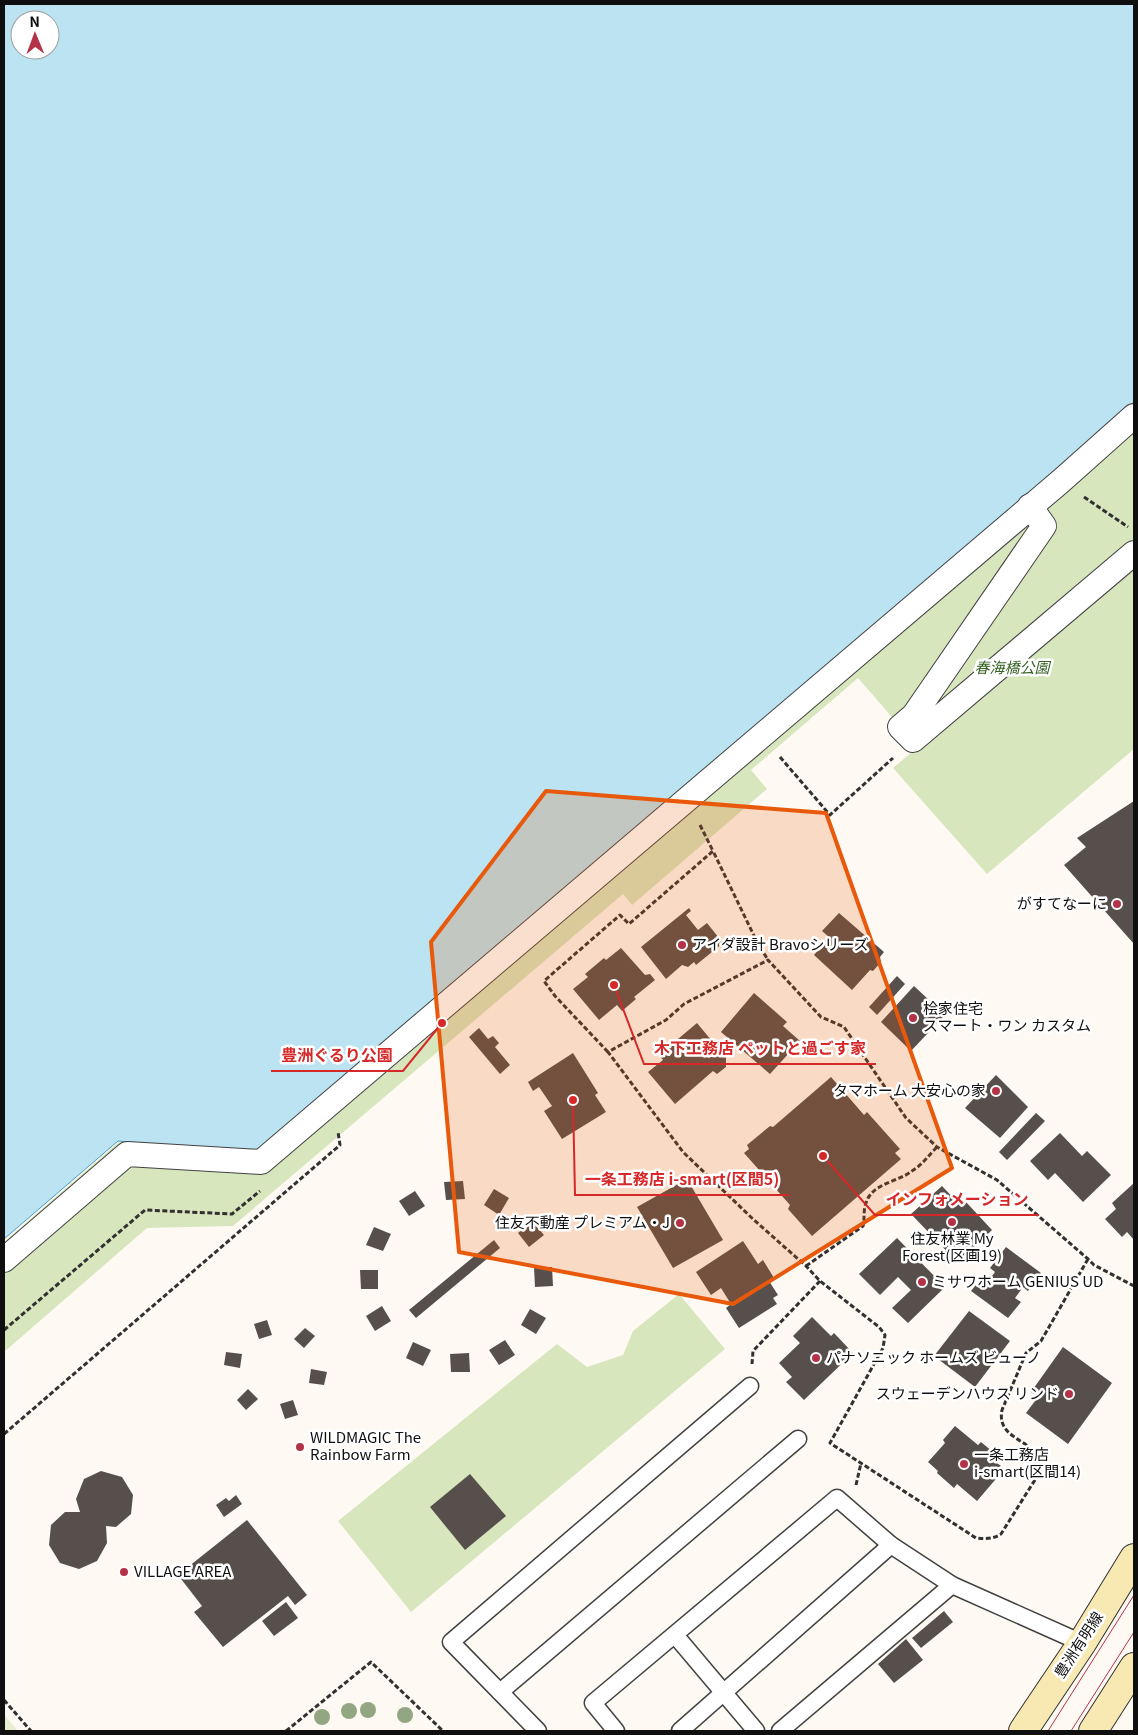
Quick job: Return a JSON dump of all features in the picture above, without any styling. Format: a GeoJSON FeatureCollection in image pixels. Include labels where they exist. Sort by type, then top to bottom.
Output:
{"type":"FeatureCollection","features":[{"type":"Feature","properties":{"kind":"main road","name":"豊洲有明線"},"geometry":{"type":"LineString","coordinates":[[1023,1731],[1082,1643],[1134,1558]]}},
{"type":"Feature","properties":{"kind":"main road"},"geometry":{"type":"LineString","coordinates":[[1093,1731],[1134,1667]]}},
{"type":"Feature","properties":{"kind":"street"},"geometry":{"type":"LineString","coordinates":[[4,1260],[127,1154],[261,1162],[1061,481],[1134,416]]}},
{"type":"Feature","properties":{"kind":"street"},"geometry":{"type":"LineString","coordinates":[[1030,506],[1044,526],[914,715],[900,727],[913,740],[1134,553]]}},
{"type":"Feature","properties":{"kind":"lane"},"geometry":{"type":"LineString","coordinates":[[538,1731],[451,1642],[750,1386]]}},
{"type":"Feature","properties":{"kind":"lane"},"geometry":{"type":"LineString","coordinates":[[500,1692],[798,1439]]}},
{"type":"Feature","properties":{"kind":"lane"},"geometry":{"type":"LineString","coordinates":[[616,1731],[593,1703],[837,1498],[891,1545],[952,1585],[1082,1643]]}},
{"type":"Feature","properties":{"kind":"lane"},"geometry":{"type":"LineString","coordinates":[[680,1731],[891,1545]]}},
{"type":"Feature","properties":{"kind":"lane"},"geometry":{"type":"LineString","coordinates":[[780,1731],[952,1585]]}},
{"type":"Feature","properties":{"kind":"lane"},"geometry":{"type":"LineString","coordinates":[[676,1635],[756,1731]]}},
{"type":"Feature","properties":{"kind":"path"},"geometry":{"type":"LineString","coordinates":[[1061,481],[1134,531]]}},
{"type":"Feature","properties":{"kind":"path"},"geometry":{"type":"LineString","coordinates":[[776,752],[830,815],[913,740]]}},
{"type":"Feature","properties":{"kind":"path"},"geometry":{"type":"LineString","coordinates":[[697,819],[757,942],[768,960],[821,1018],[844,1027],[906,1118],[937,1147],[996,1180],[1094,1265],[1134,1286]]}},
{"type":"Feature","properties":{"kind":"path"},"geometry":{"type":"LineString","coordinates":[[713,851],[629,924],[620,915],[544,981],[555,996],[608,1052],[683,1152],[820,1281],[879,1327],[885,1335],[883,1348],[830,1443],[976,1538],[994,1538],[1002,1534],[1038,1475],[1041,1466],[1038,1456],[1002,1427],[1000,1420],[1002,1410],[1026,1353],[1041,1342],[1088,1259]]}},
{"type":"Feature","properties":{"kind":"path"},"geometry":{"type":"LineString","coordinates":[[608,1052],[666,1020],[684,1004],[768,960]]}},
{"type":"Feature","properties":{"kind":"path"},"geometry":{"type":"LineString","coordinates":[[4,1434],[340,1145],[337,1126]]}},
{"type":"Feature","properties":{"kind":"path"},"geometry":{"type":"LineString","coordinates":[[806,1266],[863,1226],[865,1204],[871,1194],[886,1182],[898,1179],[913,1171],[937,1147]]}},
{"type":"Feature","properties":{"kind":"path"},"geometry":{"type":"LineString","coordinates":[[4,1330],[145,1210],[232,1214]]}},
{"type":"Feature","properties":{"kind":"path"},"geometry":{"type":"LineString","coordinates":[[750,1386],[753,1351],[820,1281]]}},
{"type":"Feature","properties":{"kind":"path"},"geometry":{"type":"LineString","coordinates":[[286,1731],[371,1662],[443,1731]]}},
{"type":"Feature","properties":{"kind":"path"},"geometry":{"type":"LineString","coordinates":[[4,1700],[31,1731]]}},
{"type":"Feature","properties":{"kind":"highlighted area"},"geometry":{"type":"Polygon","coordinates":[[[546,791],[826,813],[952,1168],[733,1304],[459,1252],[431,942],[546,791]]]}},
{"type":"Feature","properties":{"kind":"green space","name":"春海橋公園"},"geometry":{"type":"Polygon","coordinates":[[[1134,402],[1134,749],[987,874],[893,768],[918,747],[858,678],[751,770],[767,789],[632,905],[623,894],[233,1226],[147,1228],[4,1352],[4,1242],[119,1142],[260,1156],[1134,402]]]}},
{"type":"Feature","properties":{"kind":"green space"},"geometry":{"type":"Polygon","coordinates":[[[679,1294],[725,1349],[411,1612],[338,1521],[557,1344],[587,1367],[623,1355],[633,1331],[679,1294]]]}},
{"type":"Feature","properties":{"kind":"green space"},"geometry":{"type":"Polygon","coordinates":[[[4,1714],[18,1731],[4,1731],[4,1714]]]}},
{"type":"Feature","properties":{"kind":"water"},"geometry":{"type":"Polygon","coordinates":[[[4,4],[1134,4],[1134,402],[260,1155],[118,1141],[4,1239],[4,4]]]}},
{"type":"Feature","properties":{"kind":"building","name":"がすてなーに"},"geometry":{"type":"Polygon","coordinates":[[[1134,801],[1134,944],[1064,865],[1086,847],[1077,838],[1134,801]]]}},
{"type":"Feature","properties":{"kind":"building","name":"アイダ設計 Bravoシリーズ"},"geometry":{"type":"Polygon","coordinates":[[[689,908],[691,911],[686,915],[698,930],[707,923],[723,943],[696,965],[694,962],[688,967],[682,965],[666,979],[641,947],[689,908]]]}},
{"type":"Feature","properties":{"kind":"building"},"geometry":{"type":"Polygon","coordinates":[[[839,913],[884,952],[880,957],[881,962],[873,971],[870,970],[852,990],[814,955],[829,937],[822,931],[839,913]]]}},
{"type":"Feature","properties":{"kind":"building"},"geometry":{"type":"Polygon","coordinates":[[[621,948],[645,975],[650,974],[655,980],[634,997],[636,999],[622,1011],[617,1005],[599,1020],[573,989],[588,977],[585,974],[604,958],[606,960],[621,948]]]}},
{"type":"Feature","properties":{"kind":"building"},"geometry":{"type":"Polygon","coordinates":[[[897,976],[905,984],[877,1015],[869,1007],[897,976]]]}},
{"type":"Feature","properties":{"kind":"building","name":"桧家住宅 スマート・ワン カスタム"},"geometry":{"type":"Polygon","coordinates":[[[914,986],[945,1015],[911,1051],[881,1022],[914,986]]]}},
{"type":"Feature","properties":{"kind":"building"},"geometry":{"type":"Polygon","coordinates":[[[754,993],[787,1022],[783,1026],[800,1041],[770,1074],[721,1032],[754,993]]]}},
{"type":"Feature","properties":{"kind":"building"},"geometry":{"type":"Polygon","coordinates":[[[697,1023],[726,1058],[726,1067],[717,1074],[713,1071],[675,1104],[648,1072],[663,1060],[659,1055],[697,1023]]]}},
{"type":"Feature","properties":{"kind":"building"},"geometry":{"type":"Polygon","coordinates":[[[479,1028],[488,1039],[493,1036],[499,1043],[495,1047],[510,1065],[500,1074],[469,1037],[479,1028]]]}},
{"type":"Feature","properties":{"kind":"building"},"geometry":{"type":"Polygon","coordinates":[[[573,1053],[598,1093],[595,1095],[606,1112],[562,1139],[544,1111],[552,1106],[539,1087],[533,1091],[528,1082],[573,1053]]]}},
{"type":"Feature","properties":{"kind":"building","name":"タマホーム 大安心の家"},"geometry":{"type":"Polygon","coordinates":[[[996,1075],[1028,1107],[1000,1138],[965,1108],[996,1075]]]}},
{"type":"Feature","properties":{"kind":"building"},"geometry":{"type":"Polygon","coordinates":[[[831,1077],[864,1115],[867,1112],[900,1149],[895,1153],[901,1159],[812,1236],[788,1209],[790,1205],[744,1153],[749,1149],[747,1145],[770,1126],[773,1127],[831,1077]]]}},
{"type":"Feature","properties":{"kind":"building"},"geometry":{"type":"Polygon","coordinates":[[[1036,1113],[1045,1121],[1007,1160],[999,1152],[1036,1113]]]}},
{"type":"Feature","properties":{"kind":"building"},"geometry":{"type":"Polygon","coordinates":[[[1060,1133],[1082,1156],[1087,1151],[1111,1175],[1083,1202],[1055,1173],[1048,1180],[1030,1161],[1060,1133]]]}},
{"type":"Feature","properties":{"kind":"building","name":"住友不動産 プレミアム・J"},"geometry":{"type":"Polygon","coordinates":[[[687,1179],[723,1240],[673,1268],[637,1207],[687,1179]]]}},
{"type":"Feature","properties":{"kind":"building"},"geometry":{"type":"Polygon","coordinates":[[[463,1181],[465,1199],[446,1200],[444,1182],[463,1181]]]}},
{"type":"Feature","properties":{"kind":"building"},"geometry":{"type":"Polygon","coordinates":[[[1134,1183],[1134,1240],[1127,1232],[1122,1237],[1105,1219],[1116,1209],[1112,1203],[1134,1183]]]}},
{"type":"Feature","properties":{"kind":"building","name":"住友林業 My Forest(区画19)"},"geometry":{"type":"Polygon","coordinates":[[[942,1186],[961,1206],[966,1202],[992,1230],[958,1263],[911,1214],[942,1186]]]}},
{"type":"Feature","properties":{"kind":"building"},"geometry":{"type":"Polygon","coordinates":[[[494,1189],[509,1198],[499,1215],[484,1205],[494,1189]]]}},
{"type":"Feature","properties":{"kind":"building"},"geometry":{"type":"Polygon","coordinates":[[[415,1191],[425,1206],[409,1216],[399,1201],[415,1191]]]}},
{"type":"Feature","properties":{"kind":"building"},"geometry":{"type":"Polygon","coordinates":[[[532,1221],[544,1235],[529,1247],[518,1233],[532,1221]]]}},
{"type":"Feature","properties":{"kind":"building"},"geometry":{"type":"Polygon","coordinates":[[[374,1227],[391,1234],[383,1251],[366,1245],[374,1227]]]}},
{"type":"Feature","properties":{"kind":"building","name":"ミサワホーム GENIUS UD"},"geometry":{"type":"Polygon","coordinates":[[[897,1238],[945,1287],[908,1323],[892,1308],[911,1290],[898,1277],[880,1295],[859,1274],[897,1238]]]}},
{"type":"Feature","properties":{"kind":"building"},"geometry":{"type":"Polygon","coordinates":[[[494,1240],[500,1248],[416,1318],[409,1310],[494,1240]]]}},
{"type":"Feature","properties":{"kind":"building"},"geometry":{"type":"Polygon","coordinates":[[[743,1241],[758,1264],[763,1260],[774,1278],[769,1281],[778,1295],[773,1298],[777,1304],[739,1328],[726,1308],[731,1304],[721,1288],[711,1295],[696,1272],[743,1241]]]}},
{"type":"Feature","properties":{"kind":"building"},"geometry":{"type":"Polygon","coordinates":[[[1006,1247],[1041,1273],[1028,1291],[1023,1287],[1015,1298],[1021,1302],[1008,1318],[971,1291],[984,1275],[990,1279],[995,1272],[990,1268],[1006,1247]]]}},
{"type":"Feature","properties":{"kind":"building"},"geometry":{"type":"Polygon","coordinates":[[[534,1267],[552,1267],[553,1286],[535,1287],[534,1267]]]}},
{"type":"Feature","properties":{"kind":"building"},"geometry":{"type":"Polygon","coordinates":[[[360,1270],[378,1270],[378,1289],[361,1289],[360,1270]]]}},
{"type":"Feature","properties":{"kind":"building"},"geometry":{"type":"Polygon","coordinates":[[[382,1306],[391,1321],[375,1331],[366,1316],[382,1306]]]}},
{"type":"Feature","properties":{"kind":"building"},"geometry":{"type":"Polygon","coordinates":[[[530,1309],[546,1318],[536,1334],[521,1325],[530,1309]]]}},
{"type":"Feature","properties":{"kind":"building"},"geometry":{"type":"Polygon","coordinates":[[[969,1311],[1010,1341],[975,1387],[934,1356],[969,1311]]]}},
{"type":"Feature","properties":{"kind":"building","name":"パナソニック ホームズ ビューノ"},"geometry":{"type":"Polygon","coordinates":[[[812,1317],[831,1336],[834,1333],[853,1353],[804,1400],[786,1382],[792,1377],[779,1363],[800,1343],[793,1336],[812,1317]]]}},
{"type":"Feature","properties":{"kind":"building"},"geometry":{"type":"Polygon","coordinates":[[[267,1320],[272,1335],[259,1339],[254,1324],[267,1320]]]}},
{"type":"Feature","properties":{"kind":"building"},"geometry":{"type":"Polygon","coordinates":[[[305,1328],[315,1336],[304,1348],[294,1339],[305,1328]]]}},
{"type":"Feature","properties":{"kind":"building"},"geometry":{"type":"Polygon","coordinates":[[[505,1340],[515,1355],[499,1365],[489,1350],[505,1340]]]}},
{"type":"Feature","properties":{"kind":"building"},"geometry":{"type":"Polygon","coordinates":[[[413,1342],[431,1350],[423,1366],[406,1358],[413,1342]]]}},
{"type":"Feature","properties":{"kind":"building","name":"スウェーデンハウス リンド"},"geometry":{"type":"Polygon","coordinates":[[[1063,1347],[1112,1383],[1068,1444],[1026,1413],[1038,1397],[1031,1392],[1063,1347]]]}},
{"type":"Feature","properties":{"kind":"building"},"geometry":{"type":"Polygon","coordinates":[[[226,1352],[242,1354],[240,1368],[224,1365],[226,1352]]]}},
{"type":"Feature","properties":{"kind":"building"},"geometry":{"type":"Polygon","coordinates":[[[469,1353],[470,1372],[451,1372],[450,1354],[469,1353]]]}},
{"type":"Feature","properties":{"kind":"building"},"geometry":{"type":"Polygon","coordinates":[[[311,1369],[327,1372],[324,1385],[309,1383],[311,1369]]]}},
{"type":"Feature","properties":{"kind":"building"},"geometry":{"type":"Polygon","coordinates":[[[248,1389],[258,1399],[246,1410],[237,1400],[248,1389]]]}},
{"type":"Feature","properties":{"kind":"building"},"geometry":{"type":"Polygon","coordinates":[[[293,1400],[298,1415],[285,1419],[280,1404],[293,1400]]]}},
{"type":"Feature","properties":{"kind":"building","name":"一条工務店 i-smart(区間14)"},"geometry":{"type":"Polygon","coordinates":[[[955,1426],[978,1445],[981,1442],[993,1452],[989,1457],[1001,1466],[997,1470],[1001,1473],[977,1501],[957,1484],[954,1488],[928,1462],[945,1443],[943,1440],[955,1426]]]}},
{"type":"Feature","properties":{"kind":"building"},"geometry":{"type":"Polygon","coordinates":[[[101,1471],[122,1477],[133,1495],[131,1514],[116,1527],[106,1526],[107,1543],[97,1561],[79,1569],[60,1563],[49,1545],[51,1525],[65,1512],[80,1512],[76,1499],[84,1479],[101,1471]]]}},
{"type":"Feature","properties":{"kind":"building"},"geometry":{"type":"Polygon","coordinates":[[[470,1474],[506,1516],[465,1550],[430,1507],[470,1474]]]}},
{"type":"Feature","properties":{"kind":"building"},"geometry":{"type":"Polygon","coordinates":[[[236,1495],[242,1504],[224,1517],[216,1505],[226,1498],[229,1501],[236,1495]]]}},
{"type":"Feature","properties":{"kind":"building"},"geometry":{"type":"Polygon","coordinates":[[[247,1520],[307,1595],[295,1605],[288,1596],[223,1647],[194,1612],[202,1606],[178,1575],[247,1520]]]}},
{"type":"Feature","properties":{"kind":"building"},"geometry":{"type":"Polygon","coordinates":[[[286,1602],[298,1618],[274,1636],[262,1621],[286,1602]]]}},
{"type":"Feature","properties":{"kind":"building"},"geometry":{"type":"Polygon","coordinates":[[[944,1611],[953,1622],[921,1648],[912,1638],[944,1611]]]}},
{"type":"Feature","properties":{"kind":"building"},"geometry":{"type":"Polygon","coordinates":[[[906,1639],[923,1660],[894,1683],[878,1664],[906,1639]]]}},
{"type":"Feature","properties":{"kind":"tram line"},"geometry":{"type":"LineString","coordinates":[[1048,1731],[1134,1595]]}},
{"type":"Feature","properties":{"kind":"tram line"},"geometry":{"type":"LineString","coordinates":[[1071,1731],[1134,1632]]}},
{"type":"Feature","properties":{"kind":"place","name":"がすてなーに"},"geometry":{"type":"Point","coordinates":[1117,904]}},
{"type":"Feature","properties":{"kind":"place","name":"アイダ設計 Bravoシリーズ"},"geometry":{"type":"Point","coordinates":[682,945]}},
{"type":"Feature","properties":{"kind":"place","name":"木下工務店 ペットと過ごす家"},"geometry":{"type":"Point","coordinates":[614,985]}},
{"type":"Feature","properties":{"kind":"place","name":"桧家住宅 スマート・ワン カスタム"},"geometry":{"type":"Point","coordinates":[913,1018]}},
{"type":"Feature","properties":{"kind":"place","name":"豊洲ぐるり公園"},"geometry":{"type":"Point","coordinates":[442,1023]}},
{"type":"Feature","properties":{"kind":"place","name":"タマホーム 大安心の家"},"geometry":{"type":"Point","coordinates":[996,1091]}},
{"type":"Feature","properties":{"kind":"place","name":"一条工務店 i-smart(区間5)"},"geometry":{"type":"Point","coordinates":[573,1100]}},
{"type":"Feature","properties":{"kind":"place","name":"インフォメーション"},"geometry":{"type":"Point","coordinates":[823,1156]}},
{"type":"Feature","properties":{"kind":"place","name":"住友林業 My Forest(区画19)"},"geometry":{"type":"Point","coordinates":[952,1222]}},
{"type":"Feature","properties":{"kind":"place","name":"住友不動産 プレミアム・J"},"geometry":{"type":"Point","coordinates":[680,1223]}},
{"type":"Feature","properties":{"kind":"place","name":"ミサワホーム GENIUS UD"},"geometry":{"type":"Point","coordinates":[922,1282]}},
{"type":"Feature","properties":{"kind":"place","name":"パナソニック ホームズ ビューノ"},"geometry":{"type":"Point","coordinates":[816,1358]}},
{"type":"Feature","properties":{"kind":"place","name":"スウェーデンハウス リンド"},"geometry":{"type":"Point","coordinates":[1069,1394]}},
{"type":"Feature","properties":{"kind":"place","name":"WILDMAGIC The Rainbow Farm"},"geometry":{"type":"Point","coordinates":[300,1447]}},
{"type":"Feature","properties":{"kind":"place","name":"一条工務店 i-smart(区間14)"},"geometry":{"type":"Point","coordinates":[964,1464]}},
{"type":"Feature","properties":{"kind":"place","name":"VILLAGE AREA"},"geometry":{"type":"Point","coordinates":[124,1572]}}]}
